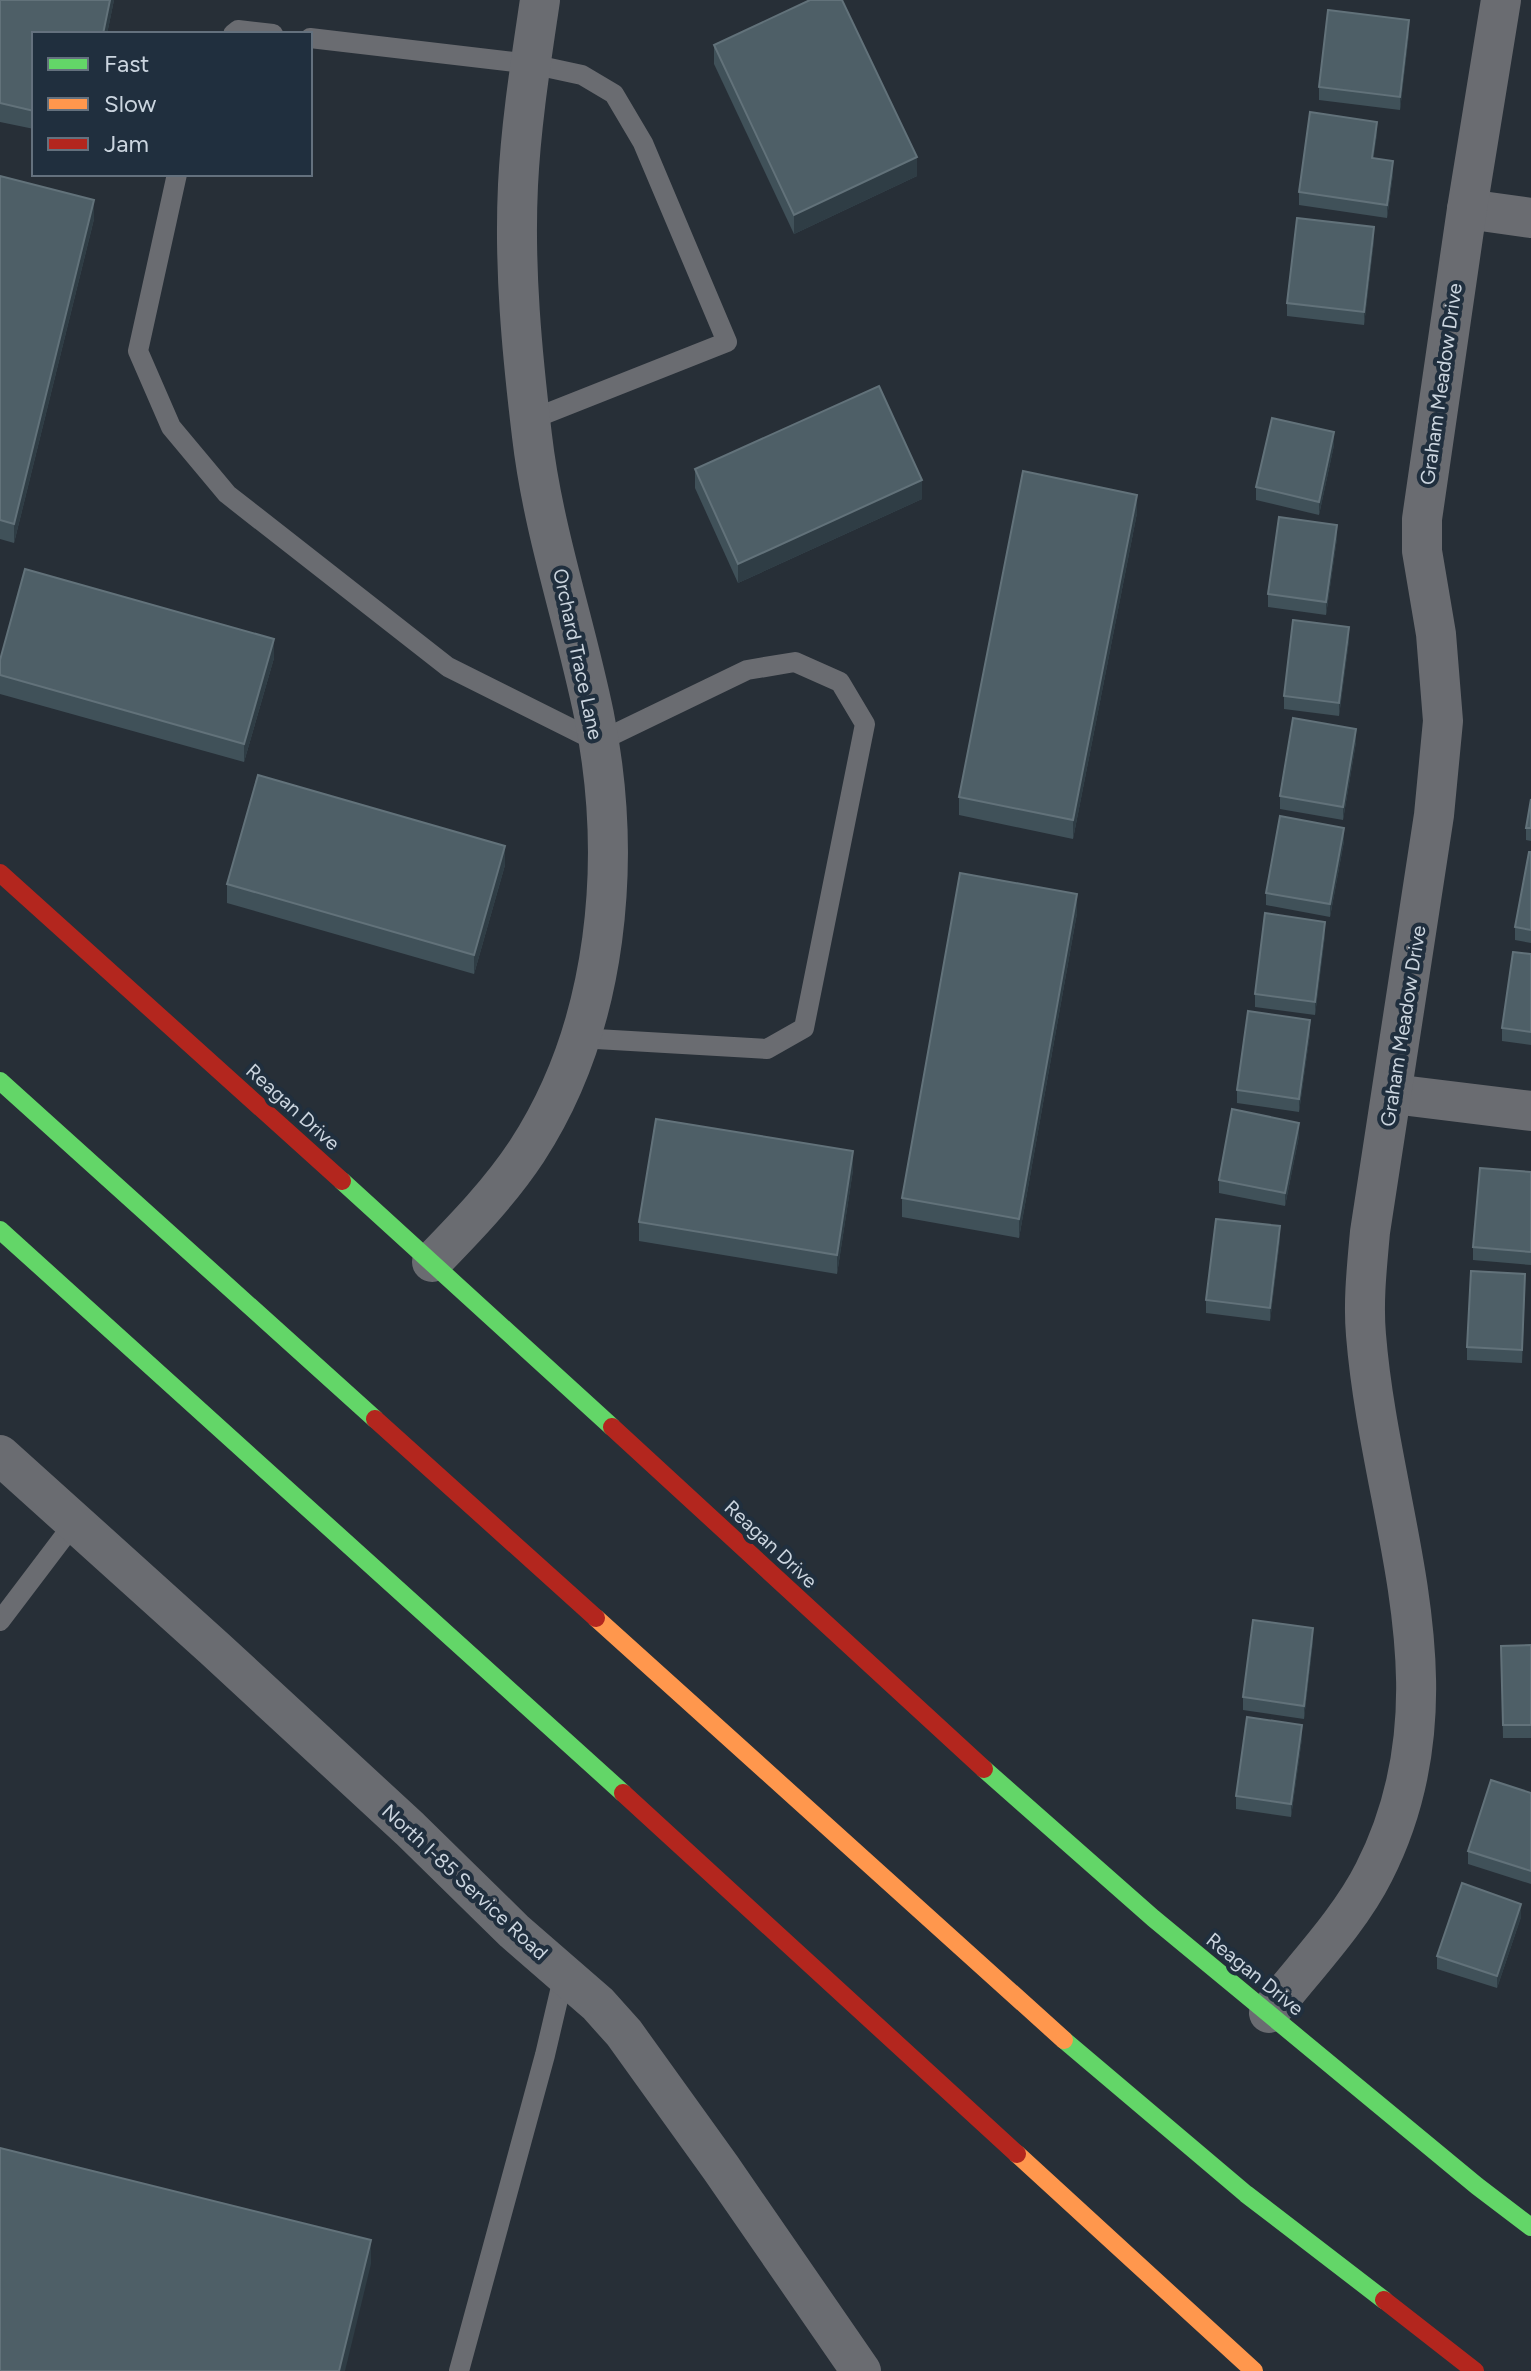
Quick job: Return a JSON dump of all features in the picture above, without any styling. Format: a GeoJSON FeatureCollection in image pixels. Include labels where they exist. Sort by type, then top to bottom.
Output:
{"type":"FeatureCollection","features":[{"type":"Feature","properties":{"kind":"main road","name":"Reagan Drive"},"geometry":{"type":"LineString","coordinates":[[0,873],[432,1262],[1003,1787],[1153,1918],[1477,2186],[1531,2227]]}},
{"type":"Feature","properties":{"kind":"main road"},"geometry":{"type":"LineString","coordinates":[[0,1081],[1080,2054],[1246,2194],[1475,2371]]}},
{"type":"Feature","properties":{"kind":"main road"},"geometry":{"type":"LineString","coordinates":[[0,1230],[445,1631],[1254,2371]]}},
{"type":"Feature","properties":{"kind":"street","name":"Orchard Trace Lane"},"geometry":{"type":"LineString","coordinates":[[432,1262],[485,1206],[528,1150],[563,1081],[596,978],[608,892],[607,804],[598,742],[544,503],[530,420],[518,312],[518,185],[540,0]]}},
{"type":"Feature","properties":{"kind":"street","name":"Graham Meadow Drive"},"geometry":{"type":"LineString","coordinates":[[1269,2013],[1351,1908],[1373,1874],[1392,1834],[1406,1788],[1414,1738],[1417,1656],[1371,1378],[1365,1292],[1370,1232],[1434,815],[1443,721],[1436,634],[1422,551],[1422,519],[1501,0]]}},
{"type":"Feature","properties":{"kind":"street"},"geometry":{"type":"LineString","coordinates":[[1467,209],[1531,218]]}},
{"type":"Feature","properties":{"kind":"street"},"geometry":{"type":"LineString","coordinates":[[1393,1094],[1531,1111]]}},
{"type":"Feature","properties":{"kind":"street","name":"North I-85 Service Road"},"geometry":{"type":"LineString","coordinates":[[0,1455],[214,1648],[514,1931],[598,2004],[624,2033],[861,2371]]}},
{"type":"Feature","properties":{"kind":"lane"},"geometry":{"type":"LineString","coordinates":[[236,32],[256,32]]}},
{"type":"Feature","properties":{"kind":"lane"},"geometry":{"type":"LineString","coordinates":[[312,38],[531,64],[582,75],[614,94],[643,143],[727,342],[530,420]]}},
{"type":"Feature","properties":{"kind":"lane"},"geometry":{"type":"LineString","coordinates":[[177,176],[138,351],[171,427],[227,494],[448,667],[598,742],[747,670],[795,662],[840,682],[865,724],[804,1028],[767,1049],[579,1038]]}},
{"type":"Feature","properties":{"kind":"lane"},"geometry":{"type":"LineString","coordinates":[[0,1621],[75,1522]]}},
{"type":"Feature","properties":{"kind":"lane"},"geometry":{"type":"LineString","coordinates":[[459,2371],[564,1974]]}},
{"type":"Feature","properties":{"kind":"building"},"geometry":{"type":"Polygon","coordinates":[[[0,0],[110,0],[103,32],[32,32],[32,111],[0,103],[0,0]]]}},
{"type":"Feature","properties":{"kind":"building"},"geometry":{"type":"Polygon","coordinates":[[[810,0],[842,0],[917,157],[794,215],[714,45],[810,0]]]}},
{"type":"Feature","properties":{"kind":"building"},"geometry":{"type":"Polygon","coordinates":[[[1328,10],[1409,20],[1400,97],[1319,87],[1328,10]]]}},
{"type":"Feature","properties":{"kind":"building"},"geometry":{"type":"Polygon","coordinates":[[[1310,112],[1377,122],[1372,158],[1393,161],[1387,205],[1299,192],[1310,112]]]}},
{"type":"Feature","properties":{"kind":"building"},"geometry":{"type":"Polygon","coordinates":[[[0,176],[94,200],[14,524],[0,520],[0,176]]]}},
{"type":"Feature","properties":{"kind":"building"},"geometry":{"type":"Polygon","coordinates":[[[1297,218],[1374,227],[1364,312],[1287,303],[1297,218]]]}},
{"type":"Feature","properties":{"kind":"building"},"geometry":{"type":"Polygon","coordinates":[[[879,386],[922,480],[738,564],[695,469],[879,386]]]}},
{"type":"Feature","properties":{"kind":"building"},"geometry":{"type":"Polygon","coordinates":[[[1272,418],[1334,432],[1319,502],[1256,487],[1272,418]]]}},
{"type":"Feature","properties":{"kind":"building"},"geometry":{"type":"Polygon","coordinates":[[[1023,471],[1137,495],[1073,820],[959,797],[1023,471]]]}},
{"type":"Feature","properties":{"kind":"building"},"geometry":{"type":"Polygon","coordinates":[[[1279,517],[1337,525],[1326,602],[1268,594],[1279,517]]]}},
{"type":"Feature","properties":{"kind":"building"},"geometry":{"type":"Polygon","coordinates":[[[25,569],[274,639],[244,744],[0,675],[0,660],[25,569]]]}},
{"type":"Feature","properties":{"kind":"building"},"geometry":{"type":"Polygon","coordinates":[[[1293,620],[1349,627],[1339,703],[1284,696],[1293,620]]]}},
{"type":"Feature","properties":{"kind":"building"},"geometry":{"type":"Polygon","coordinates":[[[1293,718],[1356,729],[1343,807],[1280,796],[1293,718]]]}},
{"type":"Feature","properties":{"kind":"building"},"geometry":{"type":"Polygon","coordinates":[[[258,775],[505,846],[474,955],[227,884],[258,775]]]}},
{"type":"Feature","properties":{"kind":"building"},"geometry":{"type":"Polygon","coordinates":[[[1531,799],[1531,828],[1526,828],[1531,799]]]}},
{"type":"Feature","properties":{"kind":"building"},"geometry":{"type":"Polygon","coordinates":[[[1280,816],[1344,828],[1330,904],[1266,893],[1280,816]]]}},
{"type":"Feature","properties":{"kind":"building"},"geometry":{"type":"Polygon","coordinates":[[[1531,852],[1531,930],[1515,927],[1531,852]]]}},
{"type":"Feature","properties":{"kind":"building"},"geometry":{"type":"Polygon","coordinates":[[[960,873],[1077,894],[1019,1219],[902,1198],[960,873]]]}},
{"type":"Feature","properties":{"kind":"building"},"geometry":{"type":"Polygon","coordinates":[[[1265,913],[1325,922],[1315,1002],[1255,994],[1265,913]]]}},
{"type":"Feature","properties":{"kind":"building"},"geometry":{"type":"Polygon","coordinates":[[[1513,952],[1531,954],[1531,1032],[1502,1028],[1513,952]]]}},
{"type":"Feature","properties":{"kind":"building"},"geometry":{"type":"Polygon","coordinates":[[[1248,1011],[1310,1020],[1299,1099],[1237,1090],[1248,1011]]]}},
{"type":"Feature","properties":{"kind":"building"},"geometry":{"type":"Polygon","coordinates":[[[1232,1109],[1299,1123],[1285,1193],[1219,1180],[1232,1109]]]}},
{"type":"Feature","properties":{"kind":"building"},"geometry":{"type":"Polygon","coordinates":[[[656,1119],[853,1151],[837,1255],[639,1222],[656,1119]]]}},
{"type":"Feature","properties":{"kind":"building"},"geometry":{"type":"Polygon","coordinates":[[[1480,1168],[1531,1172],[1531,1252],[1473,1247],[1480,1168]]]}},
{"type":"Feature","properties":{"kind":"building"},"geometry":{"type":"Polygon","coordinates":[[[1216,1219],[1280,1226],[1270,1308],[1206,1300],[1216,1219]]]}},
{"type":"Feature","properties":{"kind":"building"},"geometry":{"type":"Polygon","coordinates":[[[1471,1271],[1525,1274],[1522,1350],[1467,1347],[1471,1271]]]}},
{"type":"Feature","properties":{"kind":"building"},"geometry":{"type":"Polygon","coordinates":[[[1253,1620],[1313,1628],[1304,1706],[1243,1697],[1253,1620]]]}},
{"type":"Feature","properties":{"kind":"building"},"geometry":{"type":"Polygon","coordinates":[[[1531,1645],[1531,1725],[1503,1725],[1501,1646],[1531,1645]]]}},
{"type":"Feature","properties":{"kind":"building"},"geometry":{"type":"Polygon","coordinates":[[[1247,1717],[1302,1725],[1291,1804],[1236,1796],[1247,1717]]]}},
{"type":"Feature","properties":{"kind":"building"},"geometry":{"type":"Polygon","coordinates":[[[1491,1780],[1531,1793],[1531,1871],[1468,1851],[1491,1780]]]}},
{"type":"Feature","properties":{"kind":"building"},"geometry":{"type":"Polygon","coordinates":[[[1462,1883],[1521,1904],[1497,1976],[1437,1956],[1462,1883]]]}},
{"type":"Feature","properties":{"kind":"building"},"geometry":{"type":"Polygon","coordinates":[[[0,2148],[371,2240],[339,2371],[0,2371],[0,2148]]]}},
{"type":"Feature","properties":{"kind":"traffic: fast"},"geometry":{"type":"LineString","coordinates":[[0,1081],[375,1419]]}},
{"type":"Feature","properties":{"kind":"traffic: fast"},"geometry":{"type":"LineString","coordinates":[[342,1181],[612,1427]]}},
{"type":"Feature","properties":{"kind":"traffic: fast"},"geometry":{"type":"LineString","coordinates":[[0,1230],[623,1793]]}},
{"type":"Feature","properties":{"kind":"traffic: fast"},"geometry":{"type":"LineString","coordinates":[[984,1769],[1153,1918],[1477,2186],[1531,2227]]}},
{"type":"Feature","properties":{"kind":"traffic: fast"},"geometry":{"type":"LineString","coordinates":[[1064,2040],[1246,2194],[1384,2300]]}},
{"type":"Feature","properties":{"kind":"traffic: slow"},"geometry":{"type":"LineString","coordinates":[[596,1618],[1064,2040]]}},
{"type":"Feature","properties":{"kind":"traffic: slow"},"geometry":{"type":"LineString","coordinates":[[1017,2154],[1254,2371]]}},
{"type":"Feature","properties":{"kind":"traffic: jam"},"geometry":{"type":"LineString","coordinates":[[0,873],[342,1181]]}},
{"type":"Feature","properties":{"kind":"traffic: jam"},"geometry":{"type":"LineString","coordinates":[[375,1419],[596,1618]]}},
{"type":"Feature","properties":{"kind":"traffic: jam"},"geometry":{"type":"LineString","coordinates":[[612,1427],[984,1769]]}},
{"type":"Feature","properties":{"kind":"traffic: jam"},"geometry":{"type":"LineString","coordinates":[[623,1793],[1017,2154]]}},
{"type":"Feature","properties":{"kind":"traffic: jam"},"geometry":{"type":"LineString","coordinates":[[1384,2300],[1475,2371]]}}]}
